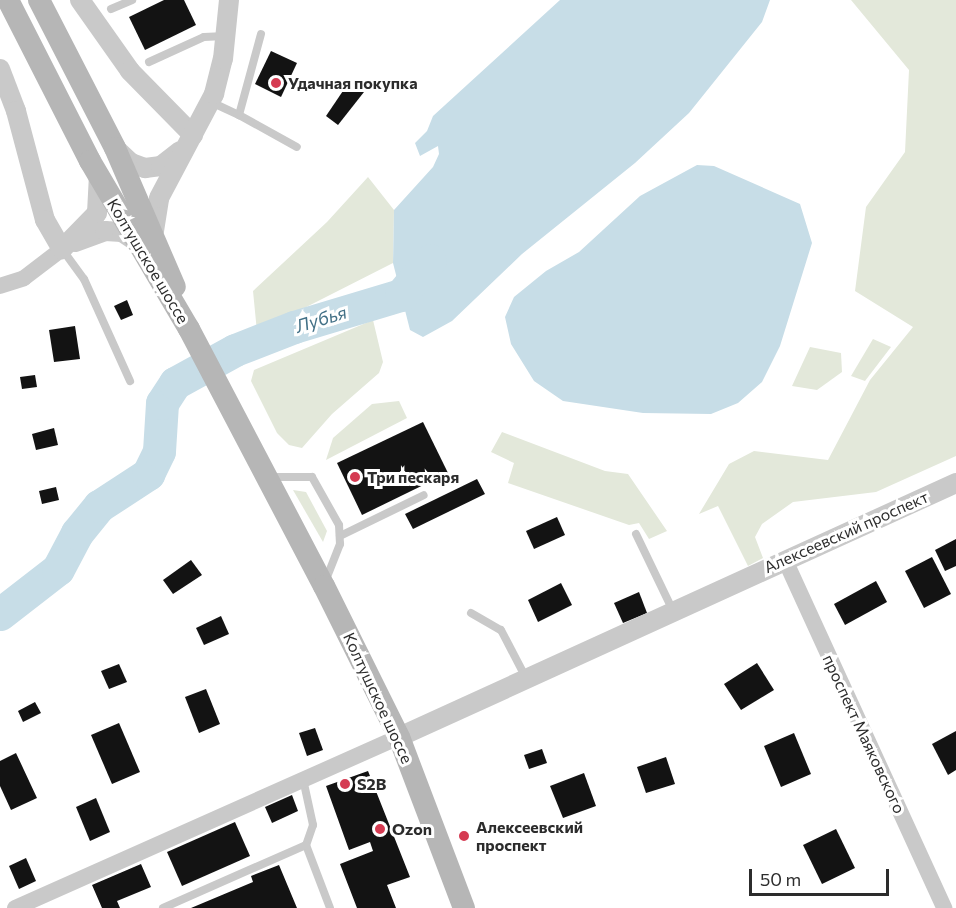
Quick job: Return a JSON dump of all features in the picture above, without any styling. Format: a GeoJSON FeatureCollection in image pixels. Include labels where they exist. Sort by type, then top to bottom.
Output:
{"type":"FeatureCollection","features":[{"type":"Feature","properties":{"kind":"main road","name":"Колтушское шоссе"},"geometry":{"type":"LineString","coordinates":[[8,0],[95,169],[144,235]]}},
{"type":"Feature","properties":{"kind":"main road","name":"Колтушское шоссе"},"geometry":{"type":"LineString","coordinates":[[39,0],[115,148],[144,235],[189,329],[324,586],[399,738],[464,908]]}},
{"type":"Feature","properties":{"kind":"street"},"geometry":{"type":"LineString","coordinates":[[80,0],[130,71],[193,135]]}},
{"type":"Feature","properties":{"kind":"street"},"geometry":{"type":"LineString","coordinates":[[62,249],[105,231],[144,235],[159,198],[210,102],[226,36],[229,0]]}},
{"type":"Feature","properties":{"kind":"street"},"geometry":{"type":"LineString","coordinates":[[0,69],[16,111],[45,220],[62,249]]}},
{"type":"Feature","properties":{"kind":"street"},"geometry":{"type":"LineString","coordinates":[[115,148],[131,163],[146,168],[161,165],[176,156],[193,135]]}},
{"type":"Feature","properties":{"kind":"street"},"geometry":{"type":"LineString","coordinates":[[0,286],[24,278],[62,249],[97,213],[95,169]]}},
{"type":"Feature","properties":{"kind":"street","name":"Алексеевский проспект"},"geometry":{"type":"LineString","coordinates":[[15,908],[399,738],[956,483]]}},
{"type":"Feature","properties":{"kind":"street","name":"проспект Маяковского"},"geometry":{"type":"LineString","coordinates":[[785,560],[945,908]]}},
{"type":"Feature","properties":{"kind":"street"},"geometry":{"type":"LineString","coordinates":[[945,908],[956,904]]}},
{"type":"Feature","properties":{"kind":"lane"},"geometry":{"type":"LineString","coordinates":[[111,9],[132,0]]}},
{"type":"Feature","properties":{"kind":"lane"},"geometry":{"type":"LineString","coordinates":[[239,116],[261,34]]}},
{"type":"Feature","properties":{"kind":"lane"},"geometry":{"type":"LineString","coordinates":[[149,63],[204,37],[226,36]]}},
{"type":"Feature","properties":{"kind":"lane"},"geometry":{"type":"LineString","coordinates":[[210,102],[297,147]]}},
{"type":"Feature","properties":{"kind":"lane"},"geometry":{"type":"LineString","coordinates":[[62,249],[84,279],[130,381]]}},
{"type":"Feature","properties":{"kind":"lane"},"geometry":{"type":"LineString","coordinates":[[267,477],[312,477],[339,525],[339,536],[324,586]]}},
{"type":"Feature","properties":{"kind":"lane"},"geometry":{"type":"LineString","coordinates":[[339,536],[424,495]]}},
{"type":"Feature","properties":{"kind":"lane"},"geometry":{"type":"LineString","coordinates":[[636,534],[673,611]]}},
{"type":"Feature","properties":{"kind":"lane"},"geometry":{"type":"LineString","coordinates":[[471,613],[501,630],[526,679]]}},
{"type":"Feature","properties":{"kind":"lane"},"geometry":{"type":"LineString","coordinates":[[163,908],[306,844],[314,825],[303,779]]}},
{"type":"Feature","properties":{"kind":"lane"},"geometry":{"type":"LineString","coordinates":[[306,844],[330,908]]}},
{"type":"Feature","properties":{"kind":"shaded area"},"geometry":{"type":"Polygon","coordinates":[[[851,0],[956,0],[956,456],[876,492],[793,502],[762,524],[755,537],[763,558],[748,566],[718,506],[699,514],[729,464],[754,451],[828,460],[870,380],[913,327],[855,291],[866,207],[905,152],[909,70],[851,0]]]}},
{"type":"Feature","properties":{"kind":"shaded area"},"geometry":{"type":"Polygon","coordinates":[[[368,177],[394,210],[393,263],[257,332],[253,291],[327,222],[368,177]]]}},
{"type":"Feature","properties":{"kind":"shaded area"},"geometry":{"type":"Polygon","coordinates":[[[373,320],[383,362],[379,373],[332,414],[302,448],[289,445],[277,433],[251,381],[254,370],[373,320]]]}},
{"type":"Feature","properties":{"kind":"shaded area"},"geometry":{"type":"Polygon","coordinates":[[[873,339],[891,347],[865,381],[851,376],[873,339]]]}},
{"type":"Feature","properties":{"kind":"shaded area"},"geometry":{"type":"Polygon","coordinates":[[[810,347],[841,353],[842,372],[817,390],[792,386],[810,347]]]}},
{"type":"Feature","properties":{"kind":"shaded area"},"geometry":{"type":"Polygon","coordinates":[[[399,401],[407,418],[326,460],[333,438],[372,404],[399,401]]]}},
{"type":"Feature","properties":{"kind":"shaded area"},"geometry":{"type":"Polygon","coordinates":[[[502,432],[605,471],[628,474],[667,531],[649,539],[639,523],[629,525],[508,483],[514,463],[491,452],[502,432]]]}},
{"type":"Feature","properties":{"kind":"shaded area"},"geometry":{"type":"Polygon","coordinates":[[[293,490],[306,492],[327,531],[323,542],[293,490]]]}},
{"type":"Feature","properties":{"kind":"water"},"geometry":{"type":"Polygon","coordinates":[[[560,0],[770,0],[762,22],[689,113],[635,163],[522,254],[452,321],[423,337],[410,330],[393,263],[394,210],[433,167],[439,154],[438,146],[420,156],[415,143],[427,131],[433,116],[560,0]]]}},
{"type":"Feature","properties":{"kind":"water"},"geometry":{"type":"Polygon","coordinates":[[[697,165],[714,166],[800,204],[812,243],[780,346],[762,382],[738,403],[711,414],[643,413],[563,401],[534,381],[511,344],[505,317],[514,297],[546,271],[579,252],[640,196],[697,165]]]}},
{"type":"Feature","properties":{"kind":"building"},"geometry":{"type":"Polygon","coordinates":[[[164,0],[184,0],[196,25],[145,50],[129,17],[164,0]]]}},
{"type":"Feature","properties":{"kind":"building"},"geometry":{"type":"Polygon","coordinates":[[[271,51],[297,63],[281,97],[255,84],[271,51]]]}},
{"type":"Feature","properties":{"kind":"building"},"geometry":{"type":"Polygon","coordinates":[[[349,82],[364,92],[338,125],[326,116],[349,82]]]}},
{"type":"Feature","properties":{"kind":"building"},"geometry":{"type":"Polygon","coordinates":[[[127,300],[133,315],[121,320],[114,306],[127,300]]]}},
{"type":"Feature","properties":{"kind":"building"},"geometry":{"type":"Polygon","coordinates":[[[75,326],[80,359],[54,362],[49,330],[75,326]]]}},
{"type":"Feature","properties":{"kind":"building"},"geometry":{"type":"Polygon","coordinates":[[[35,375],[37,387],[22,389],[20,377],[35,375]]]}},
{"type":"Feature","properties":{"kind":"building"},"geometry":{"type":"Polygon","coordinates":[[[423,422],[448,473],[362,515],[337,463],[423,422]]]}},
{"type":"Feature","properties":{"kind":"building"},"geometry":{"type":"Polygon","coordinates":[[[54,428],[58,445],[36,450],[32,434],[54,428]]]}},
{"type":"Feature","properties":{"kind":"building"},"geometry":{"type":"Polygon","coordinates":[[[477,479],[485,494],[413,529],[405,514],[477,479]]]}},
{"type":"Feature","properties":{"kind":"building"},"geometry":{"type":"Polygon","coordinates":[[[56,487],[59,500],[42,504],[39,491],[56,487]]]}},
{"type":"Feature","properties":{"kind":"building"},"geometry":{"type":"Polygon","coordinates":[[[557,517],[565,535],[534,549],[526,531],[557,517]]]}},
{"type":"Feature","properties":{"kind":"building"},"geometry":{"type":"Polygon","coordinates":[[[956,539],[956,566],[945,571],[935,550],[956,539]]]}},
{"type":"Feature","properties":{"kind":"building"},"geometry":{"type":"Polygon","coordinates":[[[932,557],[951,594],[924,608],[905,571],[932,557]]]}},
{"type":"Feature","properties":{"kind":"building"},"geometry":{"type":"Polygon","coordinates":[[[191,560],[202,575],[173,594],[163,580],[191,560]]]}},
{"type":"Feature","properties":{"kind":"building"},"geometry":{"type":"Polygon","coordinates":[[[876,581],[887,602],[845,625],[834,604],[876,581]]]}},
{"type":"Feature","properties":{"kind":"building"},"geometry":{"type":"Polygon","coordinates":[[[561,583],[572,605],[538,622],[528,600],[561,583]]]}},
{"type":"Feature","properties":{"kind":"building"},"geometry":{"type":"Polygon","coordinates":[[[639,592],[647,613],[623,623],[614,603],[639,592]]]}},
{"type":"Feature","properties":{"kind":"building"},"geometry":{"type":"Polygon","coordinates":[[[221,616],[229,634],[204,645],[196,628],[221,616]]]}},
{"type":"Feature","properties":{"kind":"building"},"geometry":{"type":"Polygon","coordinates":[[[757,663],[774,690],[741,710],[724,684],[757,663]]]}},
{"type":"Feature","properties":{"kind":"building"},"geometry":{"type":"Polygon","coordinates":[[[119,664],[127,682],[109,689],[101,671],[119,664]]]}},
{"type":"Feature","properties":{"kind":"building"},"geometry":{"type":"Polygon","coordinates":[[[206,689],[220,724],[199,733],[185,697],[206,689]]]}},
{"type":"Feature","properties":{"kind":"building"},"geometry":{"type":"Polygon","coordinates":[[[35,702],[41,713],[23,722],[18,711],[35,702]]]}},
{"type":"Feature","properties":{"kind":"building"},"geometry":{"type":"Polygon","coordinates":[[[119,723],[140,772],[112,784],[91,735],[119,723]]]}},
{"type":"Feature","properties":{"kind":"building"},"geometry":{"type":"Polygon","coordinates":[[[315,728],[323,750],[307,756],[299,733],[315,728]]]}},
{"type":"Feature","properties":{"kind":"building"},"geometry":{"type":"Polygon","coordinates":[[[956,731],[956,770],[948,775],[932,744],[956,731]]]}},
{"type":"Feature","properties":{"kind":"building"},"geometry":{"type":"Polygon","coordinates":[[[794,733],[811,774],[781,787],[764,746],[794,733]]]}},
{"type":"Feature","properties":{"kind":"building"},"geometry":{"type":"Polygon","coordinates":[[[542,749],[547,763],[529,769],[524,755],[542,749]]]}},
{"type":"Feature","properties":{"kind":"building"},"geometry":{"type":"Polygon","coordinates":[[[16,753],[37,798],[11,810],[0,786],[0,761],[16,753]]]}},
{"type":"Feature","properties":{"kind":"building"},"geometry":{"type":"Polygon","coordinates":[[[666,757],[675,784],[646,793],[637,767],[666,757]]]}},
{"type":"Feature","properties":{"kind":"building"},"geometry":{"type":"Polygon","coordinates":[[[368,771],[410,877],[387,885],[396,908],[357,908],[340,864],[373,851],[370,842],[349,850],[326,786],[368,771]]]}},
{"type":"Feature","properties":{"kind":"building"},"geometry":{"type":"Polygon","coordinates":[[[584,773],[596,806],[563,818],[550,786],[584,773]]]}},
{"type":"Feature","properties":{"kind":"building"},"geometry":{"type":"Polygon","coordinates":[[[292,795],[298,811],[272,823],[265,807],[292,795]]]}},
{"type":"Feature","properties":{"kind":"building"},"geometry":{"type":"Polygon","coordinates":[[[96,798],[110,832],[90,841],[76,807],[96,798]]]}},
{"type":"Feature","properties":{"kind":"building"},"geometry":{"type":"Polygon","coordinates":[[[235,822],[250,856],[182,886],[167,852],[235,822]]]}},
{"type":"Feature","properties":{"kind":"building"},"geometry":{"type":"Polygon","coordinates":[[[836,829],[855,868],[822,884],[803,845],[836,829]]]}},
{"type":"Feature","properties":{"kind":"building"},"geometry":{"type":"Polygon","coordinates":[[[26,858],[36,881],[19,889],[9,866],[26,858]]]}},
{"type":"Feature","properties":{"kind":"building"},"geometry":{"type":"Polygon","coordinates":[[[141,864],[151,887],[117,901],[120,908],[102,908],[92,885],[141,864]]]}},
{"type":"Feature","properties":{"kind":"building"},"geometry":{"type":"Polygon","coordinates":[[[279,865],[297,908],[191,908],[253,882],[251,876],[279,865]]]}},
{"type":"Feature","properties":{"kind":"waterway","name":"Лубья"},"geometry":{"type":"LineString","coordinates":[[0,614],[58,569],[77,533],[99,506],[148,474],[159,451],[162,403],[175,383],[235,350],[294,327],[401,295],[430,260]]}},
{"type":"Feature","properties":{"kind":"place","name":"Удачная покупка"},"geometry":{"type":"Point","coordinates":[276,83]}},
{"type":"Feature","properties":{"kind":"place","name":"Три пескаря"},"geometry":{"type":"Point","coordinates":[355,477]}},
{"type":"Feature","properties":{"kind":"place","name":"S2B"},"geometry":{"type":"Point","coordinates":[345,784]}},
{"type":"Feature","properties":{"kind":"place","name":"Ozon"},"geometry":{"type":"Point","coordinates":[380,829]}},
{"type":"Feature","properties":{"kind":"place","name":"Алексеевский проспект"},"geometry":{"type":"Point","coordinates":[464,836]}}]}
